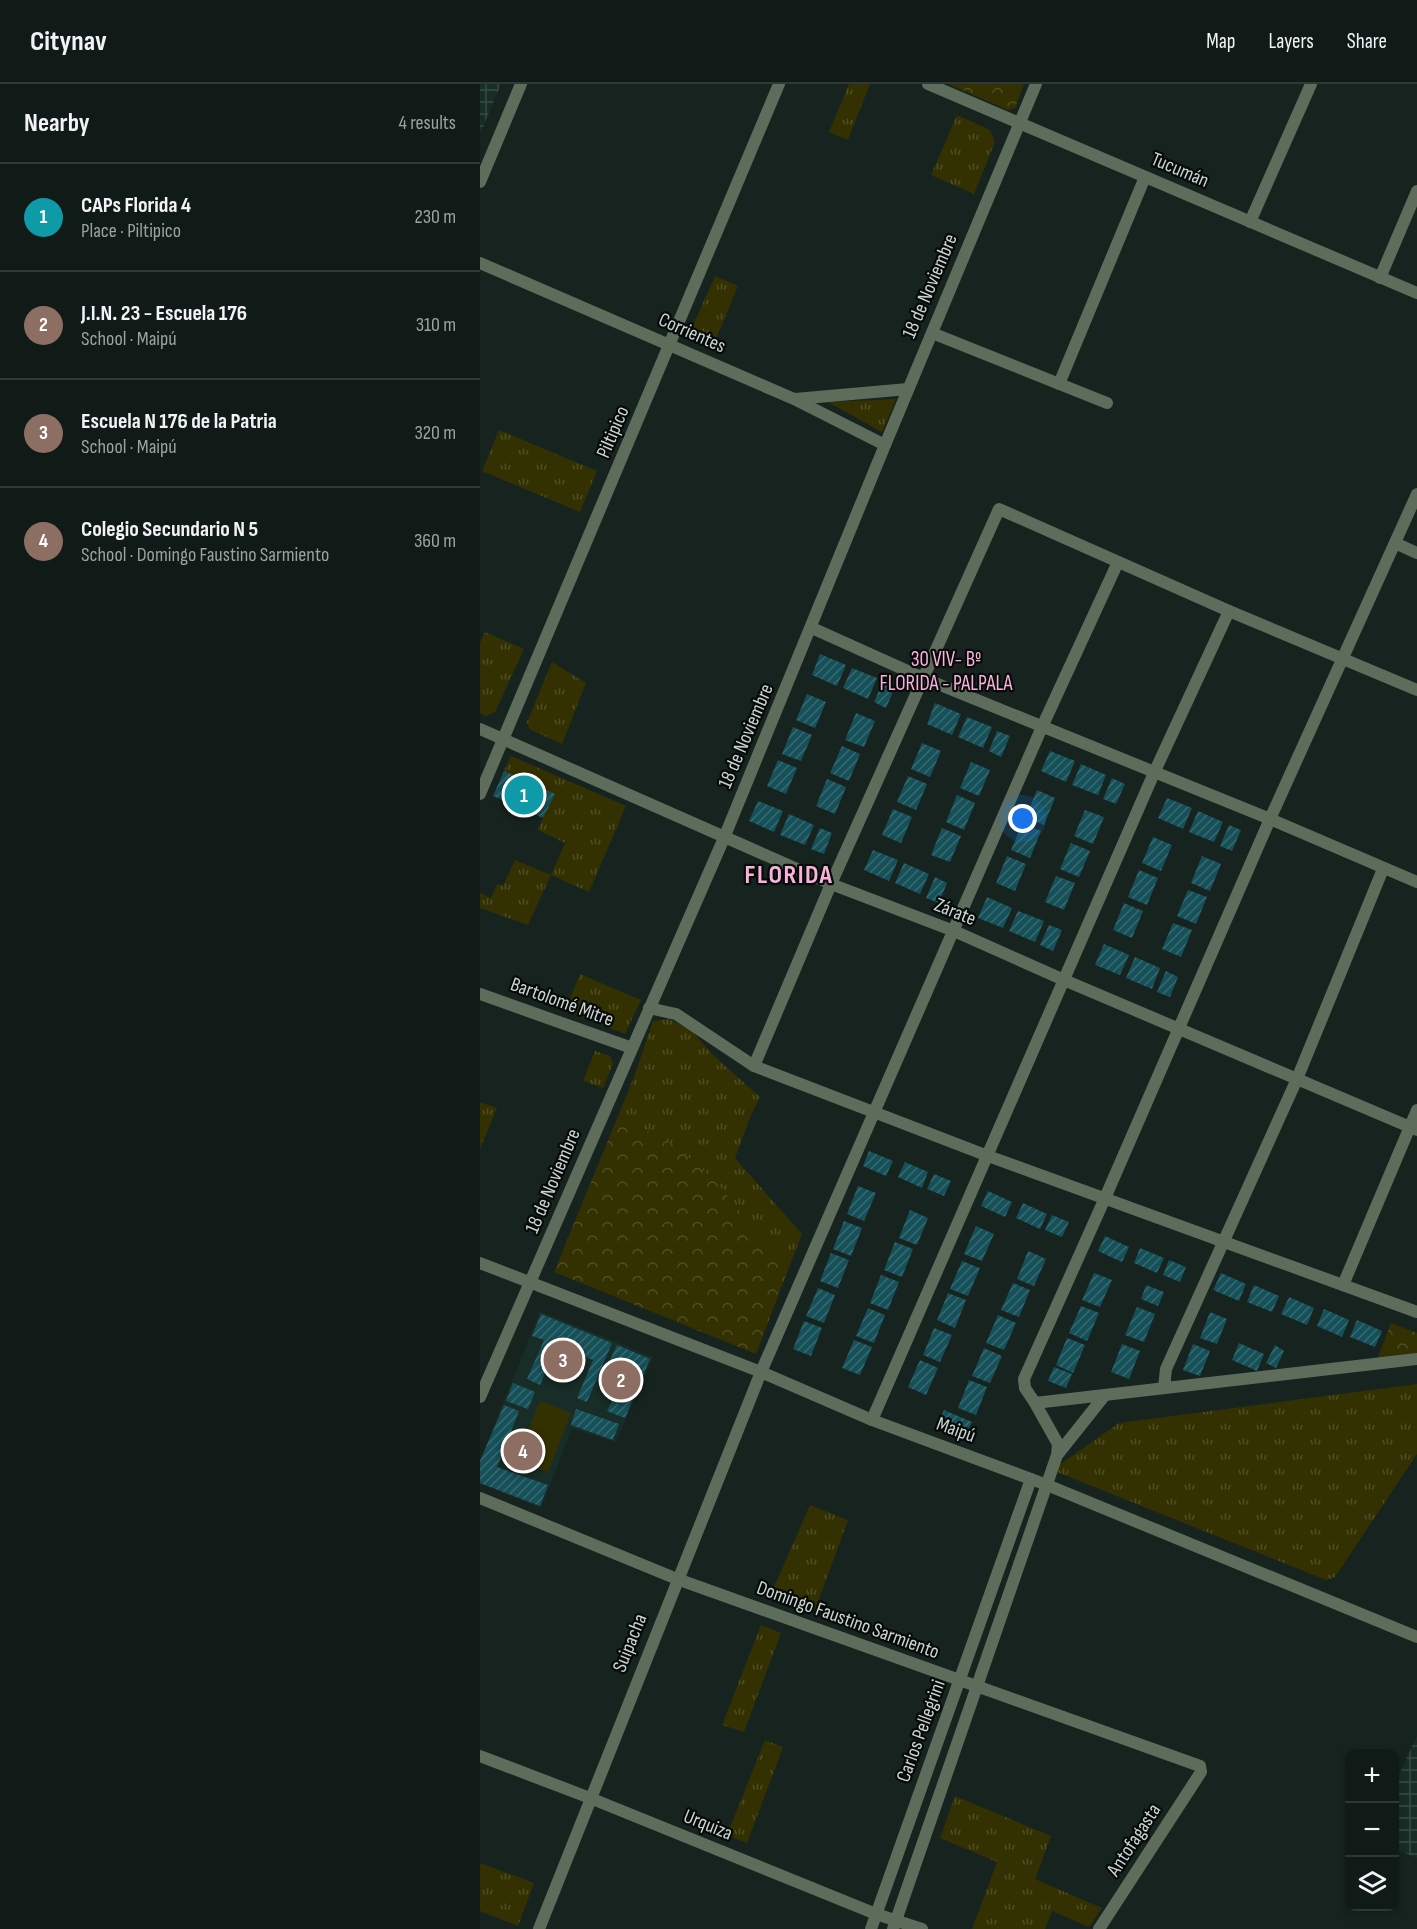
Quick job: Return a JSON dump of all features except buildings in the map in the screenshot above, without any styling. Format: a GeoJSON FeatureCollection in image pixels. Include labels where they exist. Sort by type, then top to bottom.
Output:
{"type":"FeatureCollection","features":[{"type":"Feature","properties":{"kind":"street"},"geometry":{"type":"LineString","coordinates":[[480,182],[521,84]]}},
{"type":"Feature","properties":{"kind":"street","name":"Piltipico"},"geometry":{"type":"LineString","coordinates":[[480,794],[780,84]]}},
{"type":"Feature","properties":{"kind":"street","name":"Tucumán"},"geometry":{"type":"LineString","coordinates":[[928,84],[1417,293]]}},
{"type":"Feature","properties":{"kind":"street","name":"18 de Noviembre"},"geometry":{"type":"LineString","coordinates":[[480,1397],[724,838],[1036,84]]}},
{"type":"Feature","properties":{"kind":"street"},"geometry":{"type":"LineString","coordinates":[[1250,222],[1311,84]]}},
{"type":"Feature","properties":{"kind":"street"},"geometry":{"type":"LineString","coordinates":[[1059,384],[1145,177]]}},
{"type":"Feature","properties":{"kind":"street"},"geometry":{"type":"LineString","coordinates":[[1380,278],[1417,191]]}},
{"type":"Feature","properties":{"kind":"street","name":"Corrientes"},"geometry":{"type":"LineString","coordinates":[[480,263],[794,399],[885,445]]}},
{"type":"Feature","properties":{"kind":"street"},"geometry":{"type":"LineString","coordinates":[[932,333],[1107,403]]}},
{"type":"Feature","properties":{"kind":"street"},"geometry":{"type":"LineString","coordinates":[[794,399],[908,389]]}},
{"type":"Feature","properties":{"kind":"street"},"geometry":{"type":"LineString","coordinates":[[1058,1455],[1058,1444],[1025,1388],[1024,1379],[1106,1198],[1270,819],[1417,494]]}},
{"type":"Feature","properties":{"kind":"street"},"geometry":{"type":"LineString","coordinates":[[754,1066],[831,884],[999,509],[1229,611],[1417,690]]}},
{"type":"Feature","properties":{"kind":"street"},"geometry":{"type":"LineString","coordinates":[[1395,543],[1417,552]]}},
{"type":"Feature","properties":{"kind":"street","name":"Suipacha"},"geometry":{"type":"LineString","coordinates":[[539,1929],[761,1372],[1042,727],[1118,562]]}},
{"type":"Feature","properties":{"kind":"street"},"geometry":{"type":"LineString","coordinates":[[872,1420],[1154,773],[1229,611]]}},
{"type":"Feature","properties":{"kind":"street"},"geometry":{"type":"LineString","coordinates":[[812,628],[923,678],[1270,819],[1417,882]]}},
{"type":"Feature","properties":{"kind":"street","name":"Zárate"},"geometry":{"type":"LineString","coordinates":[[480,729],[831,884],[954,931],[1413,1128]]}},
{"type":"Feature","properties":{"kind":"street"},"geometry":{"type":"LineString","coordinates":[[1164,1388],[1166,1369],[1297,1079],[1383,869]]}},
{"type":"Feature","properties":{"kind":"street","name":"Bartolomé Mitre"},"geometry":{"type":"LineString","coordinates":[[480,994],[632,1048]]}},
{"type":"Feature","properties":{"kind":"street"},"geometry":{"type":"LineString","coordinates":[[649,1008],[676,1014],[754,1066],[988,1156],[1417,1312]]}},
{"type":"Feature","properties":{"kind":"street"},"geometry":{"type":"LineString","coordinates":[[1343,1285],[1413,1128],[1417,1110]]}},
{"type":"Feature","properties":{"kind":"street","name":"Maipú"},"geometry":{"type":"LineString","coordinates":[[480,1263],[761,1372],[872,1420],[1047,1485],[1417,1637]]}},
{"type":"Feature","properties":{"kind":"street"},"geometry":{"type":"LineString","coordinates":[[1035,1403],[1417,1359]]}},
{"type":"Feature","properties":{"kind":"street","name":"Carlos Pellegrini"},"geometry":{"type":"LineString","coordinates":[[895,1924],[1058,1455],[1105,1395]]}},
{"type":"Feature","properties":{"kind":"street","name":"Carlos Pellegrini"},"geometry":{"type":"LineString","coordinates":[[871,1929],[1031,1479]]}},
{"type":"Feature","properties":{"kind":"street","name":"Domingo Faustino Sarmiento"},"geometry":{"type":"LineString","coordinates":[[480,1498],[677,1579],[1200,1766],[1201,1772]]}},
{"type":"Feature","properties":{"kind":"street","name":"Urquiza"},"geometry":{"type":"LineString","coordinates":[[480,1756],[590,1798],[876,1914],[895,1924],[922,1929]]}},
{"type":"Feature","properties":{"kind":"street","name":"Antofagasta"},"geometry":{"type":"LineString","coordinates":[[1099,1929],[1201,1772]]}},
{"type":"Feature","properties":{"kind":"shaded area"},"geometry":{"type":"Polygon","coordinates":[[[480,84],[501,84],[480,134],[480,84]]]}},
{"type":"Feature","properties":{"kind":"shaded area"},"geometry":{"type":"Polygon","coordinates":[[[540,1311],[653,1357],[616,1442],[572,1429],[541,1508],[480,1484],[480,1460],[540,1311]]]}},
{"type":"Feature","properties":{"kind":"shaded area"},"geometry":{"type":"Polygon","coordinates":[[[1417,1736],[1417,1858],[1399,1851],[1399,1774],[1417,1736]]]}},
{"type":"Feature","properties":{"kind":"green space"},"geometry":{"type":"Polygon","coordinates":[[[849,84],[870,84],[848,140],[829,132],[849,84]]]}},
{"type":"Feature","properties":{"kind":"green space"},"geometry":{"type":"Polygon","coordinates":[[[948,84],[1024,84],[1015,108],[1008,110],[948,84]]]}},
{"type":"Feature","properties":{"kind":"green space"},"geometry":{"type":"Polygon","coordinates":[[[957,115],[990,130],[995,142],[974,194],[931,175],[957,115]]]}},
{"type":"Feature","properties":{"kind":"green space"},"geometry":{"type":"Polygon","coordinates":[[[715,276],[738,286],[713,346],[694,338],[691,330],[715,276]]]}},
{"type":"Feature","properties":{"kind":"green space"},"geometry":{"type":"Polygon","coordinates":[[[896,399],[882,432],[828,402],[896,399]]]}},
{"type":"Feature","properties":{"kind":"green space"},"geometry":{"type":"Polygon","coordinates":[[[499,430],[597,471],[580,512],[482,471],[499,430]]]}},
{"type":"Feature","properties":{"kind":"green space"},"geometry":{"type":"Polygon","coordinates":[[[485,632],[524,649],[495,712],[486,716],[480,713],[480,643],[485,632]]]}},
{"type":"Feature","properties":{"kind":"green space"},"geometry":{"type":"Polygon","coordinates":[[[552,662],[586,683],[562,744],[529,729],[527,722],[552,662]]]}},
{"type":"Feature","properties":{"kind":"green space"},"geometry":{"type":"Polygon","coordinates":[[[511,756],[626,806],[589,892],[551,875],[565,843],[538,830],[543,818],[504,771],[511,756]]]}},
{"type":"Feature","properties":{"kind":"green space"},"geometry":{"type":"Polygon","coordinates":[[[515,860],[551,875],[528,925],[480,908],[480,893],[491,898],[497,884],[503,886],[515,860]]]}},
{"type":"Feature","properties":{"kind":"green space"},"geometry":{"type":"Polygon","coordinates":[[[580,974],[641,1000],[625,1034],[565,1010],[580,974]]]}},
{"type":"Feature","properties":{"kind":"green space"},"geometry":{"type":"Polygon","coordinates":[[[669,1019],[692,1031],[712,1054],[760,1097],[735,1158],[802,1234],[788,1270],[716,1182],[673,1144],[618,1116],[653,1021],[669,1019]]]}},
{"type":"Feature","properties":{"kind":"green space"},"geometry":{"type":"Polygon","coordinates":[[[595,1051],[610,1056],[613,1064],[603,1088],[583,1081],[595,1051]]]}},
{"type":"Feature","properties":{"kind":"green space"},"geometry":{"type":"Polygon","coordinates":[[[480,1102],[497,1108],[480,1149],[480,1102]]]}},
{"type":"Feature","properties":{"kind":"green space"},"geometry":{"type":"Polygon","coordinates":[[[618,1116],[673,1144],[716,1182],[788,1270],[756,1354],[554,1272],[618,1116]]]}},
{"type":"Feature","properties":{"kind":"green space"},"geometry":{"type":"Polygon","coordinates":[[[1391,1323],[1417,1333],[1417,1361],[1375,1365],[1391,1323]]]}},
{"type":"Feature","properties":{"kind":"green space"},"geometry":{"type":"Polygon","coordinates":[[[1417,1384],[1417,1454],[1335,1577],[1326,1580],[1052,1470],[1119,1423],[1417,1384]]]}},
{"type":"Feature","properties":{"kind":"green space"},"geometry":{"type":"Polygon","coordinates":[[[540,1401],[571,1413],[548,1472],[516,1460],[540,1401]]]}},
{"type":"Feature","properties":{"kind":"green space"},"geometry":{"type":"Polygon","coordinates":[[[810,1505],[848,1520],[815,1610],[771,1594],[810,1505]]]}},
{"type":"Feature","properties":{"kind":"green space"},"geometry":{"type":"Polygon","coordinates":[[[761,1625],[781,1633],[744,1732],[722,1725],[761,1625]]]}},
{"type":"Feature","properties":{"kind":"green space"},"geometry":{"type":"Polygon","coordinates":[[[765,1740],[783,1747],[747,1843],[727,1835],[765,1740]]]}},
{"type":"Feature","properties":{"kind":"green space"},"geometry":{"type":"Polygon","coordinates":[[[955,1796],[1051,1836],[1035,1879],[1102,1908],[1089,1927],[1052,1911],[1045,1929],[972,1929],[997,1862],[940,1838],[955,1796]]]}},
{"type":"Feature","properties":{"kind":"green space"},"geometry":{"type":"Polygon","coordinates":[[[480,1863],[534,1883],[518,1926],[480,1911],[480,1863]]]}},
{"type":"Feature","properties":{"kind":"place","name":"CAPs Florida 4"},"geometry":{"type":"Point","coordinates":[524,795]}},
{"type":"Feature","properties":{"kind":"place","name":"Escuela N 176 de la Patria"},"geometry":{"type":"Point","coordinates":[563,1360]}},
{"type":"Feature","properties":{"kind":"place","name":"J.I.N. 23 - Escuela 176"},"geometry":{"type":"Point","coordinates":[621,1380]}},
{"type":"Feature","properties":{"kind":"place","name":"Colegio Secundario N 5"},"geometry":{"type":"Point","coordinates":[523,1451]}},
{"type":"Feature","properties":{"kind":"district","name":"30 VIV- Bº FLORIDA - PALPALA"},"geometry":{"type":"Point","coordinates":[946,671]}},
{"type":"Feature","properties":{"kind":"district","name":"FLORIDA"},"geometry":{"type":"Point","coordinates":[789,875]}}]}
